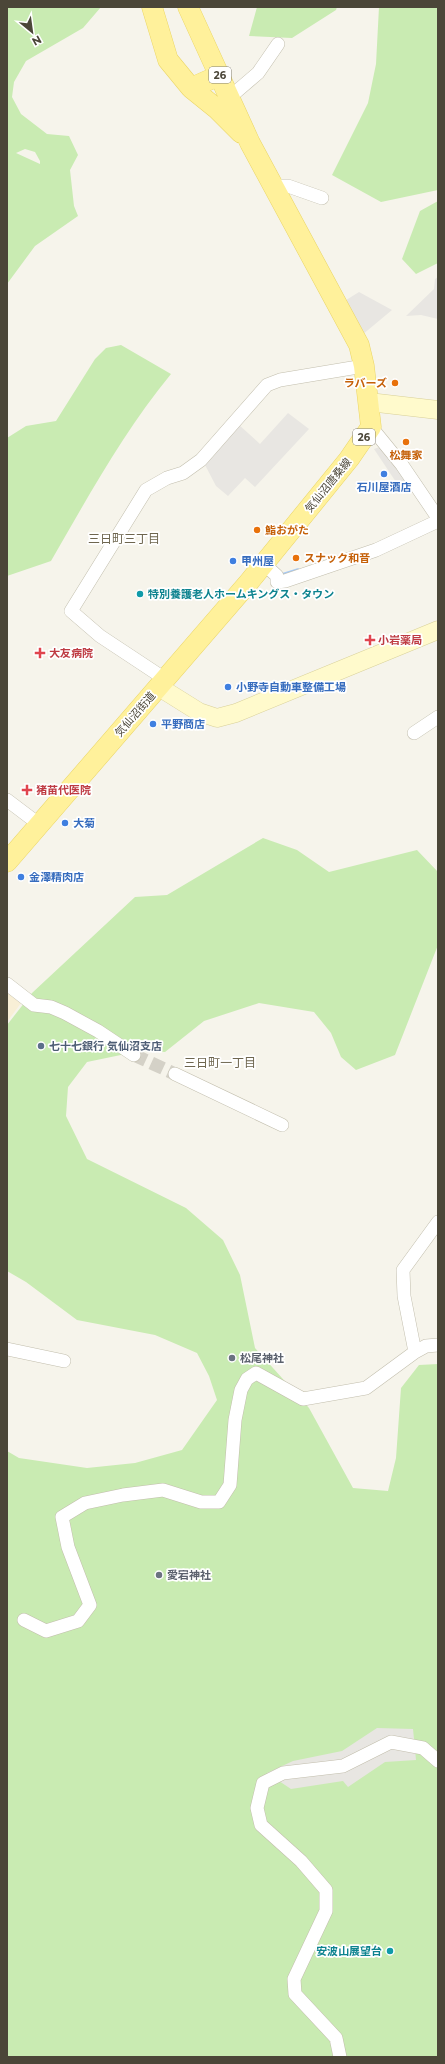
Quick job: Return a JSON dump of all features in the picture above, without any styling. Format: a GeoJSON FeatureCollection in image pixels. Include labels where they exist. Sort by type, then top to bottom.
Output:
{"type":"FeatureCollection","features":[{"type":"Feature","properties":{"kind":"main road","name":"26"},"geometry":{"type":"LineString","coordinates":[[152,7],[168,60],[191,88],[217,109],[250,143]]}},
{"type":"Feature","properties":{"kind":"main road","name":"26"},"geometry":{"type":"LineString","coordinates":[[188,7],[250,143],[359,345],[364,366],[371,427]]}},
{"type":"Feature","properties":{"kind":"main road","name":"26"},"geometry":{"type":"LineString","coordinates":[[191,88],[220,75]]}},
{"type":"Feature","properties":{"kind":"main road","name":"気仙沼唐桑線"},"geometry":{"type":"LineString","coordinates":[[162,683],[264,564],[349,459],[371,427]]}},
{"type":"Feature","properties":{"kind":"main road","name":"気仙沼街道"},"geometry":{"type":"LineString","coordinates":[[7,862],[162,683]]}},
{"type":"Feature","properties":{"kind":"street"},"geometry":{"type":"LineString","coordinates":[[230,97],[258,73],[278,44]]}},
{"type":"Feature","properties":{"kind":"street"},"geometry":{"type":"LineString","coordinates":[[274,186],[288,186],[322,198]]}},
{"type":"Feature","properties":{"kind":"street"},"geometry":{"type":"LineString","coordinates":[[162,683],[100,636],[71,611],[130,514],[146,490],[167,478],[183,473],[201,460],[267,385],[280,380],[364,366]]}},
{"type":"Feature","properties":{"kind":"street"},"geometry":{"type":"LineString","coordinates":[[369,402],[438,410]]}},
{"type":"Feature","properties":{"kind":"street"},"geometry":{"type":"LineString","coordinates":[[264,564],[277,576],[277,582],[285,581],[376,550],[436,516],[402,465],[371,427]]}},
{"type":"Feature","properties":{"kind":"street","name":"気仙沼街道"},"geometry":{"type":"LineString","coordinates":[[162,683],[199,712],[217,718],[236,713],[438,630]]}},
{"type":"Feature","properties":{"kind":"street"},"geometry":{"type":"LineString","coordinates":[[414,733],[438,717]]}},
{"type":"Feature","properties":{"kind":"street"},"geometry":{"type":"LineString","coordinates":[[7,800],[40,825]]}},
{"type":"Feature","properties":{"kind":"street"},"geometry":{"type":"LineString","coordinates":[[7,984],[34,1005],[51,1007],[65,1013],[98,1031],[134,1056]]}},
{"type":"Feature","properties":{"kind":"street"},"geometry":{"type":"LineString","coordinates":[[175,1074],[282,1125]]}},
{"type":"Feature","properties":{"kind":"street"},"geometry":{"type":"LineString","coordinates":[[415,1352],[404,1296],[403,1270],[438,1222]]}},
{"type":"Feature","properties":{"kind":"street"},"geometry":{"type":"LineString","coordinates":[[24,1620],[46,1631],[78,1620],[90,1605],[68,1547],[62,1517],[85,1503],[123,1494],[163,1490],[201,1502],[220,1502],[230,1485],[235,1420],[241,1390],[246,1379],[256,1373],[303,1399],[366,1388],[415,1352],[426,1346],[438,1345]]}},
{"type":"Feature","properties":{"kind":"street"},"geometry":{"type":"LineString","coordinates":[[7,1349],[64,1361]]}},
{"type":"Feature","properties":{"kind":"street"},"geometry":{"type":"LineString","coordinates":[[340,2057],[336,2038],[295,1994],[294,1979],[326,1911],[326,1890],[301,1861],[261,1824],[257,1808],[262,1783],[283,1773],[343,1766],[391,1742],[423,1748],[438,1761]]}},
{"type":"Feature","properties":{"kind":"shaded area"},"geometry":{"type":"Polygon","coordinates":[[[438,277],[438,319],[421,315],[406,316],[434,289],[435,279],[438,277]]]}},
{"type":"Feature","properties":{"kind":"shaded area"},"geometry":{"type":"Polygon","coordinates":[[[359,292],[392,310],[362,335],[343,302],[359,292]]]}},
{"type":"Feature","properties":{"kind":"shaded area"},"geometry":{"type":"Polygon","coordinates":[[[288,413],[309,429],[255,487],[245,478],[228,496],[216,486],[204,463],[238,424],[260,444],[288,413]]]}},
{"type":"Feature","properties":{"kind":"shaded area"},"geometry":{"type":"Polygon","coordinates":[[[382,446],[408,484],[400,488],[374,449],[382,446]]]}},
{"type":"Feature","properties":{"kind":"shaded area"},"geometry":{"type":"Polygon","coordinates":[[[7,984],[24,999],[7,1022],[7,984]]]}},
{"type":"Feature","properties":{"kind":"shaded area"},"geometry":{"type":"Polygon","coordinates":[[[377,1728],[413,1729],[416,1760],[385,1762],[348,1787],[343,1781],[291,1789],[267,1773],[293,1761],[342,1751],[377,1728]]]}},
{"type":"Feature","properties":{"kind":"green space"},"geometry":{"type":"Polygon","coordinates":[[[7,7],[101,7],[83,28],[26,61],[14,82],[12,97],[21,114],[47,134],[69,136],[78,155],[70,170],[74,206],[78,216],[35,246],[7,284],[7,7]],[[25,149],[16,153],[40,164],[35,152],[25,149]]]}},
{"type":"Feature","properties":{"kind":"green space"},"geometry":{"type":"Polygon","coordinates":[[[257,7],[337,7],[336,10],[292,38],[249,36],[257,7]]]}},
{"type":"Feature","properties":{"kind":"green space"},"geometry":{"type":"Polygon","coordinates":[[[379,7],[438,7],[438,190],[381,202],[332,175],[368,103],[376,64],[379,7]]]}},
{"type":"Feature","properties":{"kind":"green space"},"geometry":{"type":"Polygon","coordinates":[[[438,201],[438,263],[416,274],[402,259],[420,211],[438,201]]]}},
{"type":"Feature","properties":{"kind":"green space"},"geometry":{"type":"Polygon","coordinates":[[[121,345],[171,374],[122,441],[51,561],[7,576],[7,438],[26,426],[56,421],[95,359],[106,348],[121,345]]]}},
{"type":"Feature","properties":{"kind":"green space"},"geometry":{"type":"Polygon","coordinates":[[[263,838],[297,850],[329,872],[417,850],[438,872],[438,945],[395,1055],[356,1070],[341,1057],[331,1033],[314,1012],[259,1003],[204,1021],[165,1052],[140,1051],[87,1062],[68,1087],[66,1116],[87,1159],[186,1208],[223,1240],[240,1275],[255,1348],[309,1408],[353,1488],[388,1491],[396,1458],[401,1388],[419,1365],[438,1364],[438,2057],[7,2057],[7,1451],[19,1458],[87,1468],[135,1463],[182,1450],[217,1400],[209,1376],[197,1353],[155,1335],[77,1320],[26,1282],[7,1271],[7,1025],[32,993],[135,897],[167,895],[263,838]]]}},
{"type":"Feature","properties":{"kind":"waterway"},"geometry":{"type":"LineString","coordinates":[[282,575],[298,570]]}},
{"type":"Feature","properties":{"kind":"tunnel"},"geometry":{"type":"LineString","coordinates":[[134,1055],[175,1074]]}},
{"type":"Feature","properties":{"kind":"place","name":"ラバーズ"},"geometry":{"type":"Point","coordinates":[395,383]}},
{"type":"Feature","properties":{"kind":"place","name":"松舞家"},"geometry":{"type":"Point","coordinates":[406,442]}},
{"type":"Feature","properties":{"kind":"place","name":"石川屋酒店"},"geometry":{"type":"Point","coordinates":[384,474]}},
{"type":"Feature","properties":{"kind":"place","name":"鮨おがた"},"geometry":{"type":"Point","coordinates":[257,530]}},
{"type":"Feature","properties":{"kind":"place","name":"スナック和音"},"geometry":{"type":"Point","coordinates":[296,558]}},
{"type":"Feature","properties":{"kind":"place","name":"甲州屋"},"geometry":{"type":"Point","coordinates":[233,561]}},
{"type":"Feature","properties":{"kind":"place","name":"特別養護老人ホームキングス・タウン"},"geometry":{"type":"Point","coordinates":[140,594]}},
{"type":"Feature","properties":{"kind":"place","name":"小岩薬局"},"geometry":{"type":"Point","coordinates":[370,640]}},
{"type":"Feature","properties":{"kind":"place","name":"大友病院"},"geometry":{"type":"Point","coordinates":[40,653]}},
{"type":"Feature","properties":{"kind":"place","name":"小野寺自動車整備工場"},"geometry":{"type":"Point","coordinates":[228,687]}},
{"type":"Feature","properties":{"kind":"place","name":"平野商店"},"geometry":{"type":"Point","coordinates":[153,724]}},
{"type":"Feature","properties":{"kind":"place","name":"猪苗代医院"},"geometry":{"type":"Point","coordinates":[27,790]}},
{"type":"Feature","properties":{"kind":"place","name":"大菊"},"geometry":{"type":"Point","coordinates":[65,823]}},
{"type":"Feature","properties":{"kind":"place","name":"金澤精肉店"},"geometry":{"type":"Point","coordinates":[21,877]}},
{"type":"Feature","properties":{"kind":"place","name":"七十七銀行 気仙沼支店"},"geometry":{"type":"Point","coordinates":[41,1046]}},
{"type":"Feature","properties":{"kind":"place","name":"松尾神社"},"geometry":{"type":"Point","coordinates":[232,1358]}},
{"type":"Feature","properties":{"kind":"place","name":"愛宕神社"},"geometry":{"type":"Point","coordinates":[159,1575]}},
{"type":"Feature","properties":{"kind":"place","name":"安波山展望台"},"geometry":{"type":"Point","coordinates":[390,1951]}},
{"type":"Feature","properties":{"kind":"district","name":"三日町三丁目"},"geometry":{"type":"Point","coordinates":[124,539]}},
{"type":"Feature","properties":{"kind":"district","name":"三日町一丁目"},"geometry":{"type":"Point","coordinates":[220,1063]}}]}
